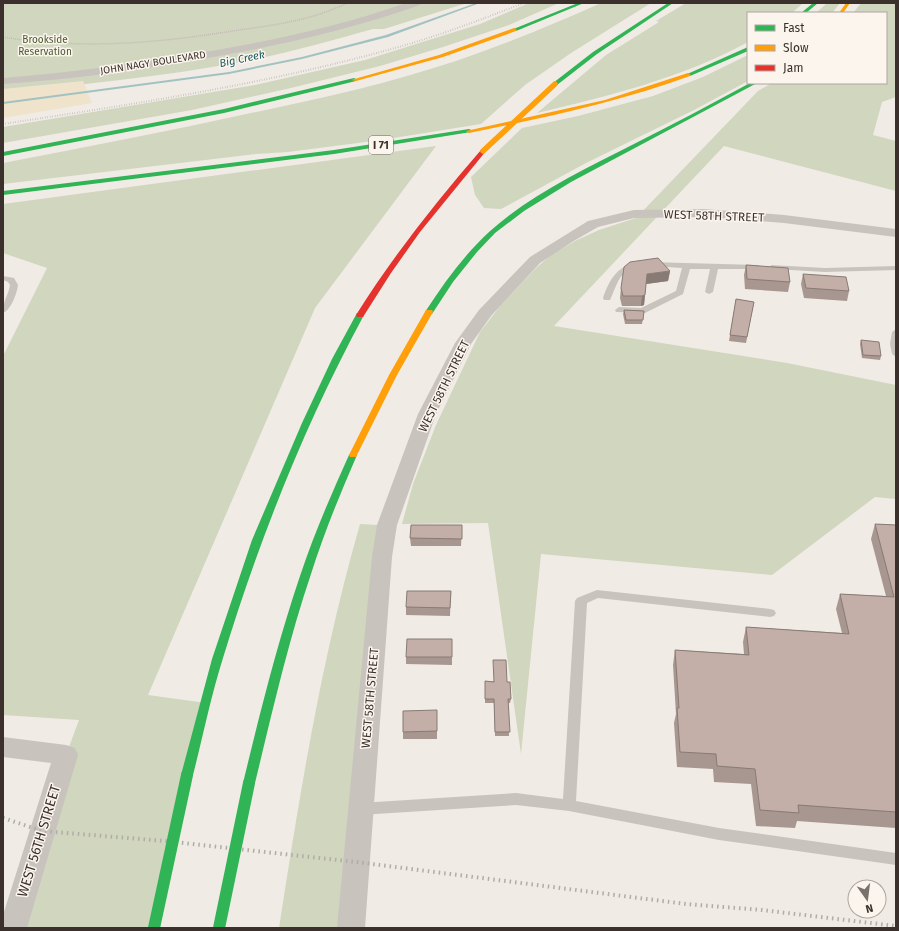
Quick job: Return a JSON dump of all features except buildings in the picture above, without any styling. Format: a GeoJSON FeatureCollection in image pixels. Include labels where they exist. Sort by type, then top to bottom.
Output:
{"type":"FeatureCollection","features":[{"type":"Feature","properties":{"kind":"highway"},"geometry":{"type":"LineString","coordinates":[[3,154],[220,113],[357,81],[474,46],[518,30],[582,3]]}},
{"type":"Feature","properties":{"kind":"highway"},"geometry":{"type":"LineString","coordinates":[[154,928],[187,775],[217,660],[243,578],[274,495],[324,384],[348,338],[383,280],[409,241],[450,188],[482,151],[555,84],[595,52],[671,3]]}},
{"type":"Feature","properties":{"kind":"highway"},"geometry":{"type":"LineString","coordinates":[[804,12],[816,3]]}},
{"type":"Feature","properties":{"kind":"highway"},"geometry":{"type":"LineString","coordinates":[[842,12],[848,3]]}},
{"type":"Feature","properties":{"kind":"highway","name":"I 71"},"geometry":{"type":"LineString","coordinates":[[3,193],[333,152],[470,131],[558,113],[619,98],[701,70],[747,49]]}},
{"type":"Feature","properties":{"kind":"highway"},"geometry":{"type":"LineString","coordinates":[[219,928],[248,783],[288,629],[313,552],[368,423],[435,298],[468,257],[491,234],[514,215],[562,184],[752,84]]}},
{"type":"Feature","properties":{"kind":"street","name":"JOHN NAGY BOULEVARD"},"geometry":{"type":"LineString","coordinates":[[3,81],[93,72],[247,48],[309,35],[416,3]]}},
{"type":"Feature","properties":{"kind":"street","name":"WEST 58TH STREET"},"geometry":{"type":"LineString","coordinates":[[351,928],[382,557],[387,526],[428,414],[463,343],[485,313],[535,260],[593,224],[634,214],[703,213],[784,219],[896,232]]}},
{"type":"Feature","properties":{"kind":"street","name":"WEST 56TH STREET"},"geometry":{"type":"LineString","coordinates":[[3,747],[66,755],[13,928]]}},
{"type":"Feature","properties":{"kind":"lane"},"geometry":{"type":"LineString","coordinates":[[607,298],[612,282],[619,273],[630,266],[644,264],[825,270],[896,268]]}},
{"type":"Feature","properties":{"kind":"lane"},"geometry":{"type":"LineString","coordinates":[[619,310],[642,311],[680,292],[687,266]]}},
{"type":"Feature","properties":{"kind":"lane"},"geometry":{"type":"LineString","coordinates":[[709,292],[714,267]]}},
{"type":"Feature","properties":{"kind":"lane"},"geometry":{"type":"LineString","coordinates":[[3,278],[11,280],[14,285],[13,291],[3,310]]}},
{"type":"Feature","properties":{"kind":"lane"},"geometry":{"type":"LineString","coordinates":[[896,332],[894,344],[896,354]]}},
{"type":"Feature","properties":{"kind":"lane"},"geometry":{"type":"LineString","coordinates":[[569,805],[581,601],[597,594],[770,613]]}},
{"type":"Feature","properties":{"kind":"lane"},"geometry":{"type":"LineString","coordinates":[[360,809],[516,799],[569,805],[719,834],[896,859]]}},
{"type":"Feature","properties":{"kind":"path"},"geometry":{"type":"LineString","coordinates":[[3,37],[46,44],[67,45],[96,45],[157,41],[223,33],[300,19],[323,13],[347,3]]}},
{"type":"Feature","properties":{"kind":"green space","name":"Brookside Reservation"},"geometry":{"type":"Polygon","coordinates":[[[3,3],[467,3],[384,29],[373,29],[257,59],[152,76],[3,93],[3,3]]]}},
{"type":"Feature","properties":{"kind":"green space"},"geometry":{"type":"Polygon","coordinates":[[[529,3],[559,3],[509,25],[380,66],[192,110],[3,143],[3,127],[255,85],[365,60],[480,24],[529,3]]]}},
{"type":"Feature","properties":{"kind":"green space"},"geometry":{"type":"Polygon","coordinates":[[[601,3],[651,3],[571,53],[525,85],[481,124],[381,140],[288,152],[256,154],[3,184],[3,163],[220,120],[354,90],[456,61],[530,34],[601,3]]]}},
{"type":"Feature","properties":{"kind":"green space"},"geometry":{"type":"Polygon","coordinates":[[[686,3],[803,3],[793,12],[747,12],[747,43],[697,66],[618,93],[537,113],[606,55],[659,22],[656,21],[686,3]]]}},
{"type":"Feature","properties":{"kind":"green space"},"geometry":{"type":"Polygon","coordinates":[[[827,3],[840,3],[833,12],[817,12],[827,3]]]}},
{"type":"Feature","properties":{"kind":"green space"},"geometry":{"type":"Polygon","coordinates":[[[861,3],[896,3],[896,97],[882,102],[873,135],[896,141],[896,191],[724,146],[554,326],[787,363],[896,385],[896,499],[875,497],[772,575],[541,554],[521,754],[488,523],[402,524],[413,484],[436,425],[480,332],[501,305],[535,269],[552,254],[577,240],[599,230],[636,218],[758,91],[770,84],[887,84],[887,12],[854,12],[861,3]]]}},
{"type":"Feature","properties":{"kind":"green space"},"geometry":{"type":"Polygon","coordinates":[[[747,55],[747,82],[694,110],[586,163],[501,209],[484,208],[475,195],[471,177],[522,128],[578,116],[653,96],[703,77],[747,55]]]}},
{"type":"Feature","properties":{"kind":"green space"},"geometry":{"type":"Polygon","coordinates":[[[436,146],[315,308],[148,695],[206,703],[154,928],[13,928],[66,755],[79,720],[3,715],[3,356],[47,268],[3,253],[3,204],[436,146]]]}},
{"type":"Feature","properties":{"kind":"green space"},"geometry":{"type":"Polygon","coordinates":[[[360,524],[378,525],[343,928],[279,928],[295,826],[323,674],[346,574],[360,524]]]}},
{"type":"Feature","properties":{"kind":"sand"},"geometry":{"type":"Polygon","coordinates":[[[83,81],[92,103],[3,118],[3,89],[83,81]]]}},
{"type":"Feature","properties":{"kind":"waterway","name":"Big Creek"},"geometry":{"type":"LineString","coordinates":[[3,103],[229,73],[302,58],[387,36],[479,3]]}},
{"type":"Feature","properties":{"kind":"railway"},"geometry":{"type":"LineString","coordinates":[[3,124],[151,101],[250,83],[347,61],[428,38],[524,3]]}},
{"type":"Feature","properties":{"kind":"railway"},"geometry":{"type":"LineString","coordinates":[[3,818],[42,831],[165,841],[356,862],[686,904],[762,910],[896,926]]}},
{"type":"Feature","properties":{"kind":"traffic: fast"},"geometry":{"type":"LineString","coordinates":[[514,30],[582,3]]}},
{"type":"Feature","properties":{"kind":"traffic: fast"},"geometry":{"type":"LineString","coordinates":[[555,84],[595,53],[671,3]]}},
{"type":"Feature","properties":{"kind":"traffic: fast"},"geometry":{"type":"LineString","coordinates":[[804,12],[816,3]]}},
{"type":"Feature","properties":{"kind":"traffic: fast"},"geometry":{"type":"LineString","coordinates":[[688,75],[747,49]]}},
{"type":"Feature","properties":{"kind":"traffic: fast"},"geometry":{"type":"LineString","coordinates":[[3,154],[224,111],[354,80]]}},
{"type":"Feature","properties":{"kind":"traffic: fast"},"geometry":{"type":"LineString","coordinates":[[429,312],[450,280],[466,260],[507,220],[553,190],[585,172],[752,84]]}},
{"type":"Feature","properties":{"kind":"traffic: fast"},"geometry":{"type":"LineString","coordinates":[[3,193],[334,152],[469,131]]}},
{"type":"Feature","properties":{"kind":"traffic: fast"},"geometry":{"type":"LineString","coordinates":[[187,775],[217,659],[257,540],[306,423],[336,359],[360,315]]}},
{"type":"Feature","properties":{"kind":"traffic: fast"},"geometry":{"type":"LineString","coordinates":[[249,783],[292,616],[319,534],[353,455]]}},
{"type":"Feature","properties":{"kind":"traffic: fast"},"geometry":{"type":"LineString","coordinates":[[154,928],[187,775]]}},
{"type":"Feature","properties":{"kind":"traffic: fast"},"geometry":{"type":"LineString","coordinates":[[219,928],[249,783]]}},
{"type":"Feature","properties":{"kind":"traffic: slow"},"geometry":{"type":"LineString","coordinates":[[842,12],[848,3]]}},
{"type":"Feature","properties":{"kind":"traffic: slow"},"geometry":{"type":"LineString","coordinates":[[354,80],[441,56],[514,30]]}},
{"type":"Feature","properties":{"kind":"traffic: slow"},"geometry":{"type":"LineString","coordinates":[[469,131],[580,108],[662,85],[688,75]]}},
{"type":"Feature","properties":{"kind":"traffic: slow"},"geometry":{"type":"LineString","coordinates":[[483,151],[555,84]]}},
{"type":"Feature","properties":{"kind":"traffic: slow"},"geometry":{"type":"LineString","coordinates":[[353,455],[393,375],[429,312]]}},
{"type":"Feature","properties":{"kind":"traffic: jam"},"geometry":{"type":"LineString","coordinates":[[360,315],[373,293],[402,251],[483,151]]}}]}
